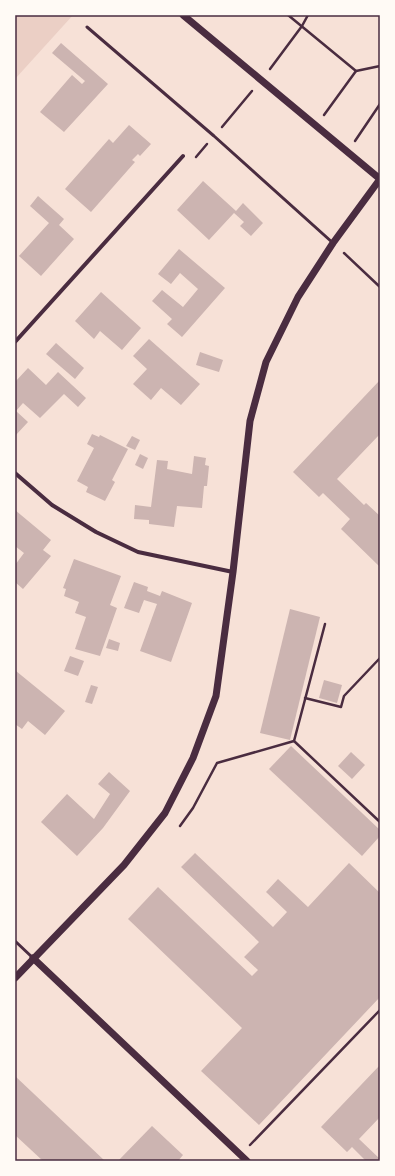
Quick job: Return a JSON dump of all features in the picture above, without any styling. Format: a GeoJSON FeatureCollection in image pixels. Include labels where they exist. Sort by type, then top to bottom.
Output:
{"type":"FeatureCollection","features":[{"type":"Feature","properties":{"kind":"street"},"geometry":{"type":"LineString","coordinates":[[15,978],[124,865],[165,813],[193,758],[216,696],[233,572],[250,421],[266,362],[298,297],[334,243],[380,179],[184,15]]}},
{"type":"Feature","properties":{"kind":"street"},"geometry":{"type":"LineString","coordinates":[[189,15],[201,28]]}},
{"type":"Feature","properties":{"kind":"street"},"geometry":{"type":"LineString","coordinates":[[15,342],[183,156]]}},
{"type":"Feature","properties":{"kind":"street"},"geometry":{"type":"LineString","coordinates":[[15,473],[52,505],[96,532],[138,552],[233,572]]}},
{"type":"Feature","properties":{"kind":"street"},"geometry":{"type":"LineString","coordinates":[[34,958],[247,1161]]}},
{"type":"Feature","properties":{"kind":"lane"},"geometry":{"type":"LineString","coordinates":[[87,27],[214,136],[334,243]]}},
{"type":"Feature","properties":{"kind":"lane"},"geometry":{"type":"LineString","coordinates":[[15,941],[34,958]]}},
{"type":"Feature","properties":{"kind":"path"},"geometry":{"type":"LineString","coordinates":[[288,15],[356,71]]}},
{"type":"Feature","properties":{"kind":"path"},"geometry":{"type":"LineString","coordinates":[[183,156],[194,160],[262,80],[302,26],[308,15]]}},
{"type":"Feature","properties":{"kind":"path"},"geometry":{"type":"LineString","coordinates":[[316,126],[356,71],[380,66]]}},
{"type":"Feature","properties":{"kind":"path"},"geometry":{"type":"LineString","coordinates":[[348,152],[380,104]]}},
{"type":"Feature","properties":{"kind":"path"},"geometry":{"type":"LineString","coordinates":[[334,243],[380,287]]}},
{"type":"Feature","properties":{"kind":"path"},"geometry":{"type":"LineString","coordinates":[[294,741],[324,624]]}},
{"type":"Feature","properties":{"kind":"path"},"geometry":{"type":"LineString","coordinates":[[305,698],[341,707],[344,696],[380,658]]}},
{"type":"Feature","properties":{"kind":"path"},"geometry":{"type":"LineString","coordinates":[[294,741],[380,822]]}},
{"type":"Feature","properties":{"kind":"path"},"geometry":{"type":"LineString","coordinates":[[180,826],[193,808],[217,763],[294,741]]}},
{"type":"Feature","properties":{"kind":"path"},"geometry":{"type":"LineString","coordinates":[[240,1155],[380,1010]]}},
{"type":"Feature","properties":{"kind":"shaded area"},"geometry":{"type":"Polygon","coordinates":[[[15,15],[73,15],[15,79],[15,15]]]}},
{"type":"Feature","properties":{"kind":"building"},"geometry":{"type":"Polygon","coordinates":[[[61,43],[108,84],[64,132],[40,112],[72,75],[82,84],[85,81],[52,53],[61,43]]]}},
{"type":"Feature","properties":{"kind":"building"},"geometry":{"type":"Polygon","coordinates":[[[129,125],[151,144],[140,156],[138,154],[132,160],[135,162],[91,212],[65,189],[109,139],[113,143],[129,125]]]}},
{"type":"Feature","properties":{"kind":"building"},"geometry":{"type":"Polygon","coordinates":[[[203,181],[236,211],[243,203],[263,223],[251,236],[240,226],[244,222],[234,213],[209,240],[177,210],[203,181]]]}},
{"type":"Feature","properties":{"kind":"building"},"geometry":{"type":"Polygon","coordinates":[[[38,196],[64,219],[59,225],[74,239],[41,276],[19,256],[49,223],[30,206],[38,196]]]}},
{"type":"Feature","properties":{"kind":"building"},"geometry":{"type":"Polygon","coordinates":[[[179,249],[225,288],[182,337],[167,324],[172,319],[152,301],[162,290],[183,307],[198,289],[180,273],[171,284],[158,274],[179,249]]]}},
{"type":"Feature","properties":{"kind":"building"},"geometry":{"type":"Polygon","coordinates":[[[101,292],[141,328],[122,350],[100,331],[94,339],[75,321],[101,292]]]}},
{"type":"Feature","properties":{"kind":"building"},"geometry":{"type":"Polygon","coordinates":[[[149,339],[200,384],[181,405],[161,388],[151,400],[133,384],[147,369],[133,356],[149,339]]]}},
{"type":"Feature","properties":{"kind":"building"},"geometry":{"type":"Polygon","coordinates":[[[56,343],[84,368],[75,379],[46,354],[56,343]]]}},
{"type":"Feature","properties":{"kind":"building"},"geometry":{"type":"Polygon","coordinates":[[[200,352],[223,360],[219,372],[196,365],[200,352]]]}},
{"type":"Feature","properties":{"kind":"building"},"geometry":{"type":"Polygon","coordinates":[[[28,368],[46,385],[58,372],[86,398],[78,407],[64,394],[40,418],[23,403],[16,411],[28,422],[15,436],[15,382],[28,368]]]}},
{"type":"Feature","properties":{"kind":"building"},"geometry":{"type":"Polygon","coordinates":[[[380,380],[380,434],[337,479],[364,505],[366,503],[380,516],[380,567],[341,529],[350,519],[323,493],[319,497],[293,472],[380,380]]]}},
{"type":"Feature","properties":{"kind":"building"},"geometry":{"type":"Polygon","coordinates":[[[92,434],[99,437],[100,435],[128,449],[112,480],[115,482],[105,501],[86,492],[88,487],[77,481],[94,448],[87,444],[92,434]]]}},
{"type":"Feature","properties":{"kind":"building"},"geometry":{"type":"Polygon","coordinates":[[[132,436],[140,440],[135,450],[126,446],[132,436]]]}},
{"type":"Feature","properties":{"kind":"building"},"geometry":{"type":"Polygon","coordinates":[[[140,454],[148,458],[143,469],[135,465],[140,454]]]}},
{"type":"Feature","properties":{"kind":"building"},"geometry":{"type":"Polygon","coordinates":[[[194,456],[206,458],[205,465],[209,466],[207,486],[204,486],[202,508],[177,506],[174,527],[149,524],[149,520],[134,519],[135,505],[151,507],[157,460],[168,461],[167,469],[192,474],[194,456]]]}},
{"type":"Feature","properties":{"kind":"building"},"geometry":{"type":"Polygon","coordinates":[[[15,510],[51,540],[43,550],[51,556],[23,589],[15,582],[15,565],[24,553],[15,546],[15,510]]]}},
{"type":"Feature","properties":{"kind":"building"},"geometry":{"type":"Polygon","coordinates":[[[74,559],[121,576],[110,605],[117,608],[100,656],[75,649],[86,617],[75,613],[79,602],[64,596],[66,589],[63,588],[74,559]]]}},
{"type":"Feature","properties":{"kind":"building"},"geometry":{"type":"Polygon","coordinates":[[[134,582],[148,587],[147,591],[160,596],[162,591],[192,603],[171,662],[140,651],[157,604],[144,600],[139,613],[124,608],[134,582]]]}},
{"type":"Feature","properties":{"kind":"building"},"geometry":{"type":"Polygon","coordinates":[[[290,609],[320,617],[290,740],[260,733],[290,609]]]}},
{"type":"Feature","properties":{"kind":"building"},"geometry":{"type":"Polygon","coordinates":[[[109,639],[120,643],[118,651],[106,648],[109,639]]]}},
{"type":"Feature","properties":{"kind":"building"},"geometry":{"type":"Polygon","coordinates":[[[70,656],[84,661],[78,676],[64,671],[70,656]]]}},
{"type":"Feature","properties":{"kind":"building"},"geometry":{"type":"Polygon","coordinates":[[[16,671],[65,711],[45,735],[28,721],[22,729],[15,724],[16,671]]]}},
{"type":"Feature","properties":{"kind":"building"},"geometry":{"type":"Polygon","coordinates":[[[324,680],[342,685],[337,703],[319,698],[324,680]]]}},
{"type":"Feature","properties":{"kind":"building"},"geometry":{"type":"Polygon","coordinates":[[[91,685],[98,687],[92,704],[85,702],[91,685]]]}},
{"type":"Feature","properties":{"kind":"building"},"geometry":{"type":"Polygon","coordinates":[[[291,746],[380,830],[380,836],[362,856],[269,769],[291,746]]]}},
{"type":"Feature","properties":{"kind":"building"},"geometry":{"type":"Polygon","coordinates":[[[351,752],[365,765],[352,779],[338,766],[351,752]]]}},
{"type":"Feature","properties":{"kind":"building"},"geometry":{"type":"Polygon","coordinates":[[[109,772],[130,791],[103,828],[77,856],[41,822],[67,794],[94,819],[110,794],[98,784],[109,772]]]}},
{"type":"Feature","properties":{"kind":"building"},"geometry":{"type":"Polygon","coordinates":[[[195,853],[273,927],[287,912],[266,892],[278,879],[308,907],[349,863],[380,893],[380,997],[259,1125],[201,1071],[242,1028],[128,919],[158,887],[252,976],[258,970],[244,957],[259,942],[181,867],[195,853]]]}},
{"type":"Feature","properties":{"kind":"building"},"geometry":{"type":"Polygon","coordinates":[[[380,1065],[380,1117],[359,1139],[380,1159],[380,1161],[366,1161],[352,1147],[347,1152],[321,1127],[380,1065]]]}},
{"type":"Feature","properties":{"kind":"building"},"geometry":{"type":"Polygon","coordinates":[[[15,1076],[105,1161],[43,1161],[15,1135],[15,1076]]]}},
{"type":"Feature","properties":{"kind":"building"},"geometry":{"type":"Polygon","coordinates":[[[152,1126],[183,1155],[178,1161],[118,1161],[152,1126]]]}}]}
